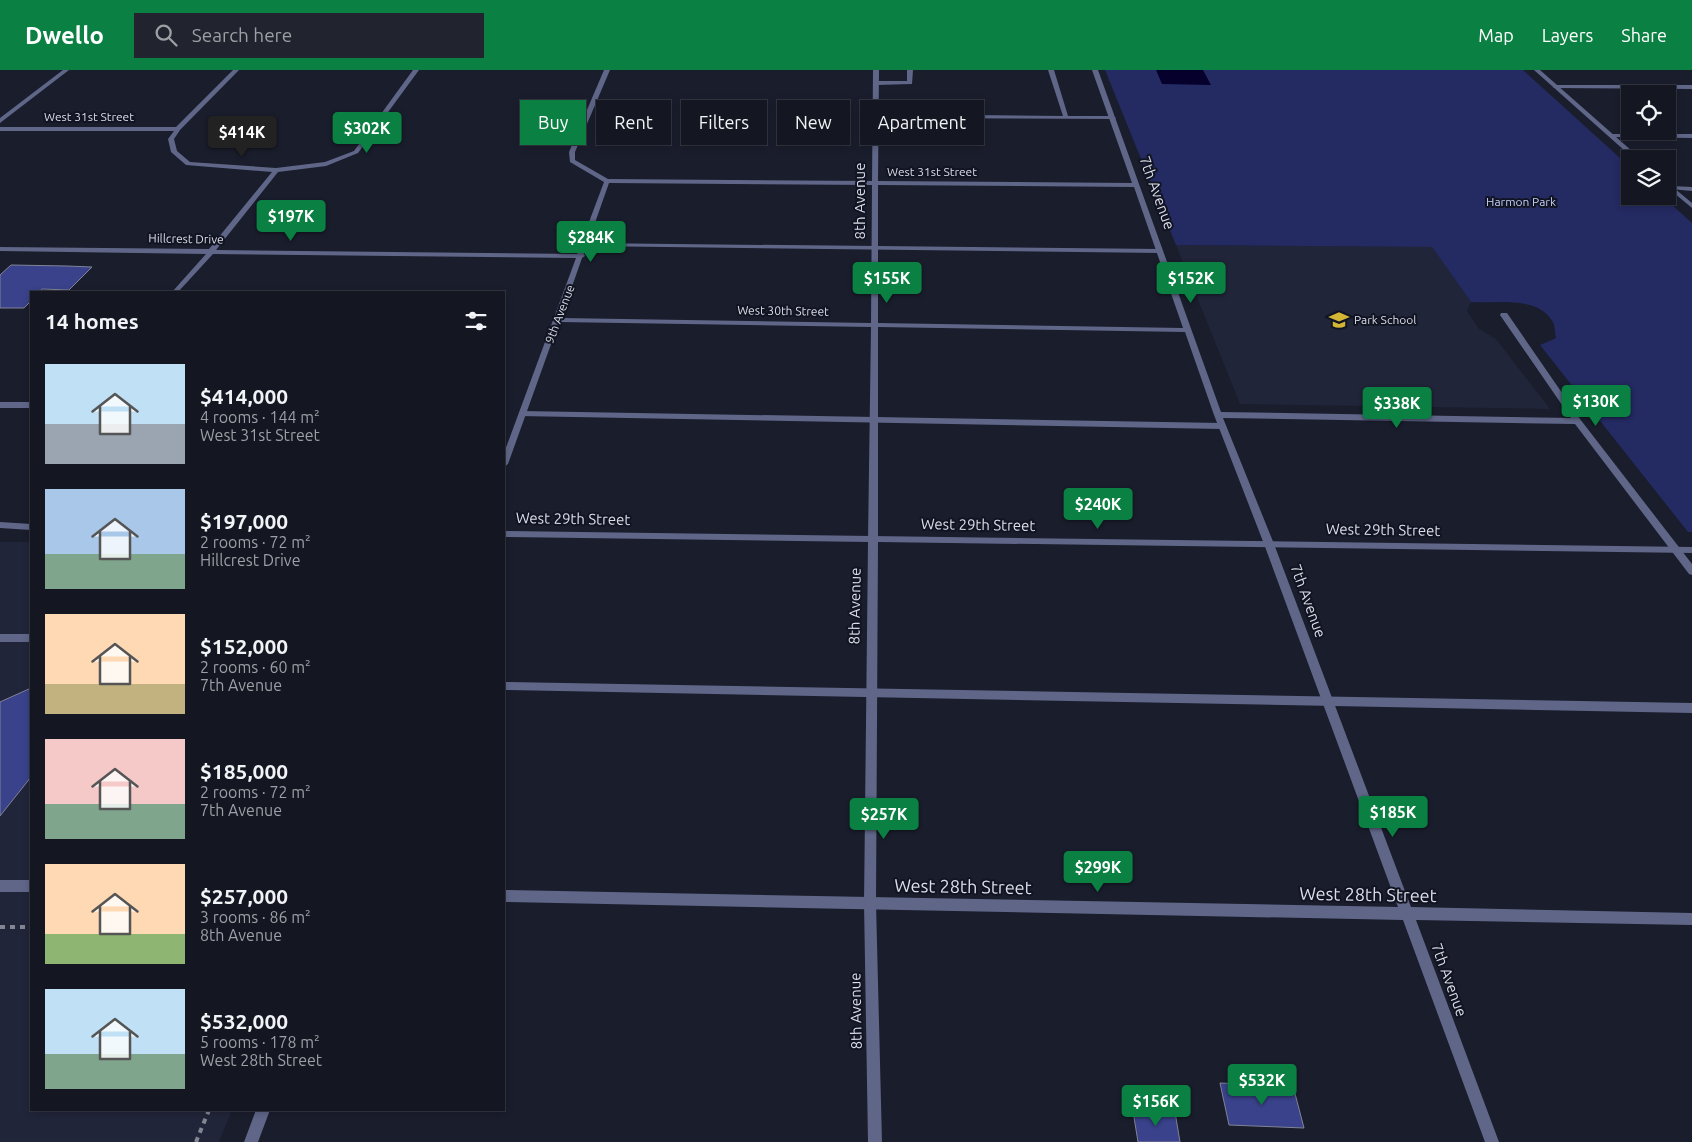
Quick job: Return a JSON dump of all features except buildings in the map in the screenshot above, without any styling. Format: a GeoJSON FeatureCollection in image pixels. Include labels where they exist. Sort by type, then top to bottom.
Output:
{"type":"FeatureCollection","features":[{"type":"Feature","properties":{"kind":"street"},"geometry":{"type":"LineString","coordinates":[[0,121],[66,70]]}},
{"type":"Feature","properties":{"kind":"street"},"geometry":{"type":"LineString","coordinates":[[236,70],[178,129],[171,139],[174,152],[188,164],[276,170],[326,164],[356,152],[416,70]]}},
{"type":"Feature","properties":{"kind":"street"},"geometry":{"type":"LineString","coordinates":[[607,70],[572,152],[572,162],[607,181]]}},
{"type":"Feature","properties":{"kind":"street","name":"8th Avenue"},"geometry":{"type":"LineString","coordinates":[[876,70],[876,100]]}},
{"type":"Feature","properties":{"kind":"street"},"geometry":{"type":"LineString","coordinates":[[877,83],[910,83],[910,70]]}},
{"type":"Feature","properties":{"kind":"street"},"geometry":{"type":"LineString","coordinates":[[1051,70],[1066,118]]}},
{"type":"Feature","properties":{"kind":"street","name":"7th Avenue"},"geometry":{"type":"LineString","coordinates":[[1095,70],[1222,426],[1269,544],[1492,1142]]}},
{"type":"Feature","properties":{"kind":"street"},"geometry":{"type":"LineString","coordinates":[[1537,70],[1628,150]]}},
{"type":"Feature","properties":{"kind":"street"},"geometry":{"type":"LineString","coordinates":[[1556,87],[1692,88]]}},
{"type":"Feature","properties":{"kind":"street"},"geometry":{"type":"LineString","coordinates":[[984,117],[1113,118]]}},
{"type":"Feature","properties":{"kind":"street","name":"West 31st Street"},"geometry":{"type":"LineString","coordinates":[[0,129],[178,129]]}},
{"type":"Feature","properties":{"kind":"street"},"geometry":{"type":"LineString","coordinates":[[1611,135],[1692,136]]}},
{"type":"Feature","properties":{"kind":"street","name":"8th Avenue"},"geometry":{"type":"LineString","coordinates":[[875,1142],[870,903],[870,691],[873,539],[872,419],[876,325],[876,145]]}},
{"type":"Feature","properties":{"kind":"street"},"geometry":{"type":"LineString","coordinates":[[176,291],[211,252],[276,170]]}},
{"type":"Feature","properties":{"kind":"street","name":"West 31st Street"},"geometry":{"type":"LineString","coordinates":[[607,181],[1137,185]]}},
{"type":"Feature","properties":{"kind":"street","name":"9th Avenue"},"geometry":{"type":"LineString","coordinates":[[505,461],[582,256],[607,181]]}},
{"type":"Feature","properties":{"kind":"street"},"geometry":{"type":"LineString","coordinates":[[1676,188],[1692,189]]}},
{"type":"Feature","properties":{"kind":"street"},"geometry":{"type":"LineString","coordinates":[[1676,192],[1692,206]]}},
{"type":"Feature","properties":{"kind":"street"},"geometry":{"type":"LineString","coordinates":[[586,244],[1160,251]]}},
{"type":"Feature","properties":{"kind":"street","name":"Hillcrest Drive"},"geometry":{"type":"LineString","coordinates":[[0,249],[582,256]]}},
{"type":"Feature","properties":{"kind":"street"},"geometry":{"type":"LineString","coordinates":[[1504,315],[1577,421],[1692,571]]}},
{"type":"Feature","properties":{"kind":"street","name":"West 30th Street"},"geometry":{"type":"LineString","coordinates":[[558,320],[1188,330]]}},
{"type":"Feature","properties":{"kind":"street"},"geometry":{"type":"LineString","coordinates":[[0,404],[30,405]]}},
{"type":"Feature","properties":{"kind":"street"},"geometry":{"type":"LineString","coordinates":[[522,414],[1222,426]]}},
{"type":"Feature","properties":{"kind":"street"},"geometry":{"type":"LineString","coordinates":[[1218,415],[1577,421]]}},
{"type":"Feature","properties":{"kind":"street"},"geometry":{"type":"LineString","coordinates":[[0,525],[30,527]]}},
{"type":"Feature","properties":{"kind":"street","name":"West 29th Street"},"geometry":{"type":"LineString","coordinates":[[505,534],[1692,550]]}},
{"type":"Feature","properties":{"kind":"street"},"geometry":{"type":"LineString","coordinates":[[0,638],[30,638]]}},
{"type":"Feature","properties":{"kind":"street"},"geometry":{"type":"LineString","coordinates":[[505,686],[870,691],[1328,702],[1692,708]]}},
{"type":"Feature","properties":{"kind":"street"},"geometry":{"type":"LineString","coordinates":[[0,886],[30,886]]}},
{"type":"Feature","properties":{"kind":"street","name":"West 28th Street"},"geometry":{"type":"LineString","coordinates":[[505,896],[1692,919]]}},
{"type":"Feature","properties":{"kind":"street"},"geometry":{"type":"LineString","coordinates":[[251,1142],[263,1111]]}},
{"type":"Feature","properties":{"kind":"path"},"geometry":{"type":"LineString","coordinates":[[0,927],[30,928]]}},
{"type":"Feature","properties":{"kind":"path"},"geometry":{"type":"LineString","coordinates":[[196,1142],[209,1111]]}},
{"type":"Feature","properties":{"kind":"shaded area"},"geometry":{"type":"Polygon","coordinates":[[[1156,70],[1203,70],[1211,85],[1162,84],[1156,70]]]}},
{"type":"Feature","properties":{"kind":"shaded area","name":"Park School"},"geometry":{"type":"Polygon","coordinates":[[[1176,245],[1432,247],[1471,302],[1467,311],[1479,329],[1496,339],[1550,409],[1240,404],[1176,245]]]}},
{"type":"Feature","properties":{"kind":"shaded area"},"geometry":{"type":"Polygon","coordinates":[[[0,542],[30,542],[30,1111],[232,1111],[219,1142],[0,1142],[0,542]]]}},
{"type":"Feature","properties":{"kind":"green space","name":"Harmon Park"},"geometry":{"type":"Polygon","coordinates":[[[1105,70],[1523,70],[1621,159],[1621,205],[1672,205],[1692,223],[1692,532],[1688,532],[1540,345],[1556,338],[1553,322],[1546,313],[1527,304],[1471,302],[1432,247],[1176,245],[1105,70]]]}},
{"type":"Feature","properties":{"kind":"place","name":"Park School"},"geometry":{"type":"Point","coordinates":[1339,320]}}]}
